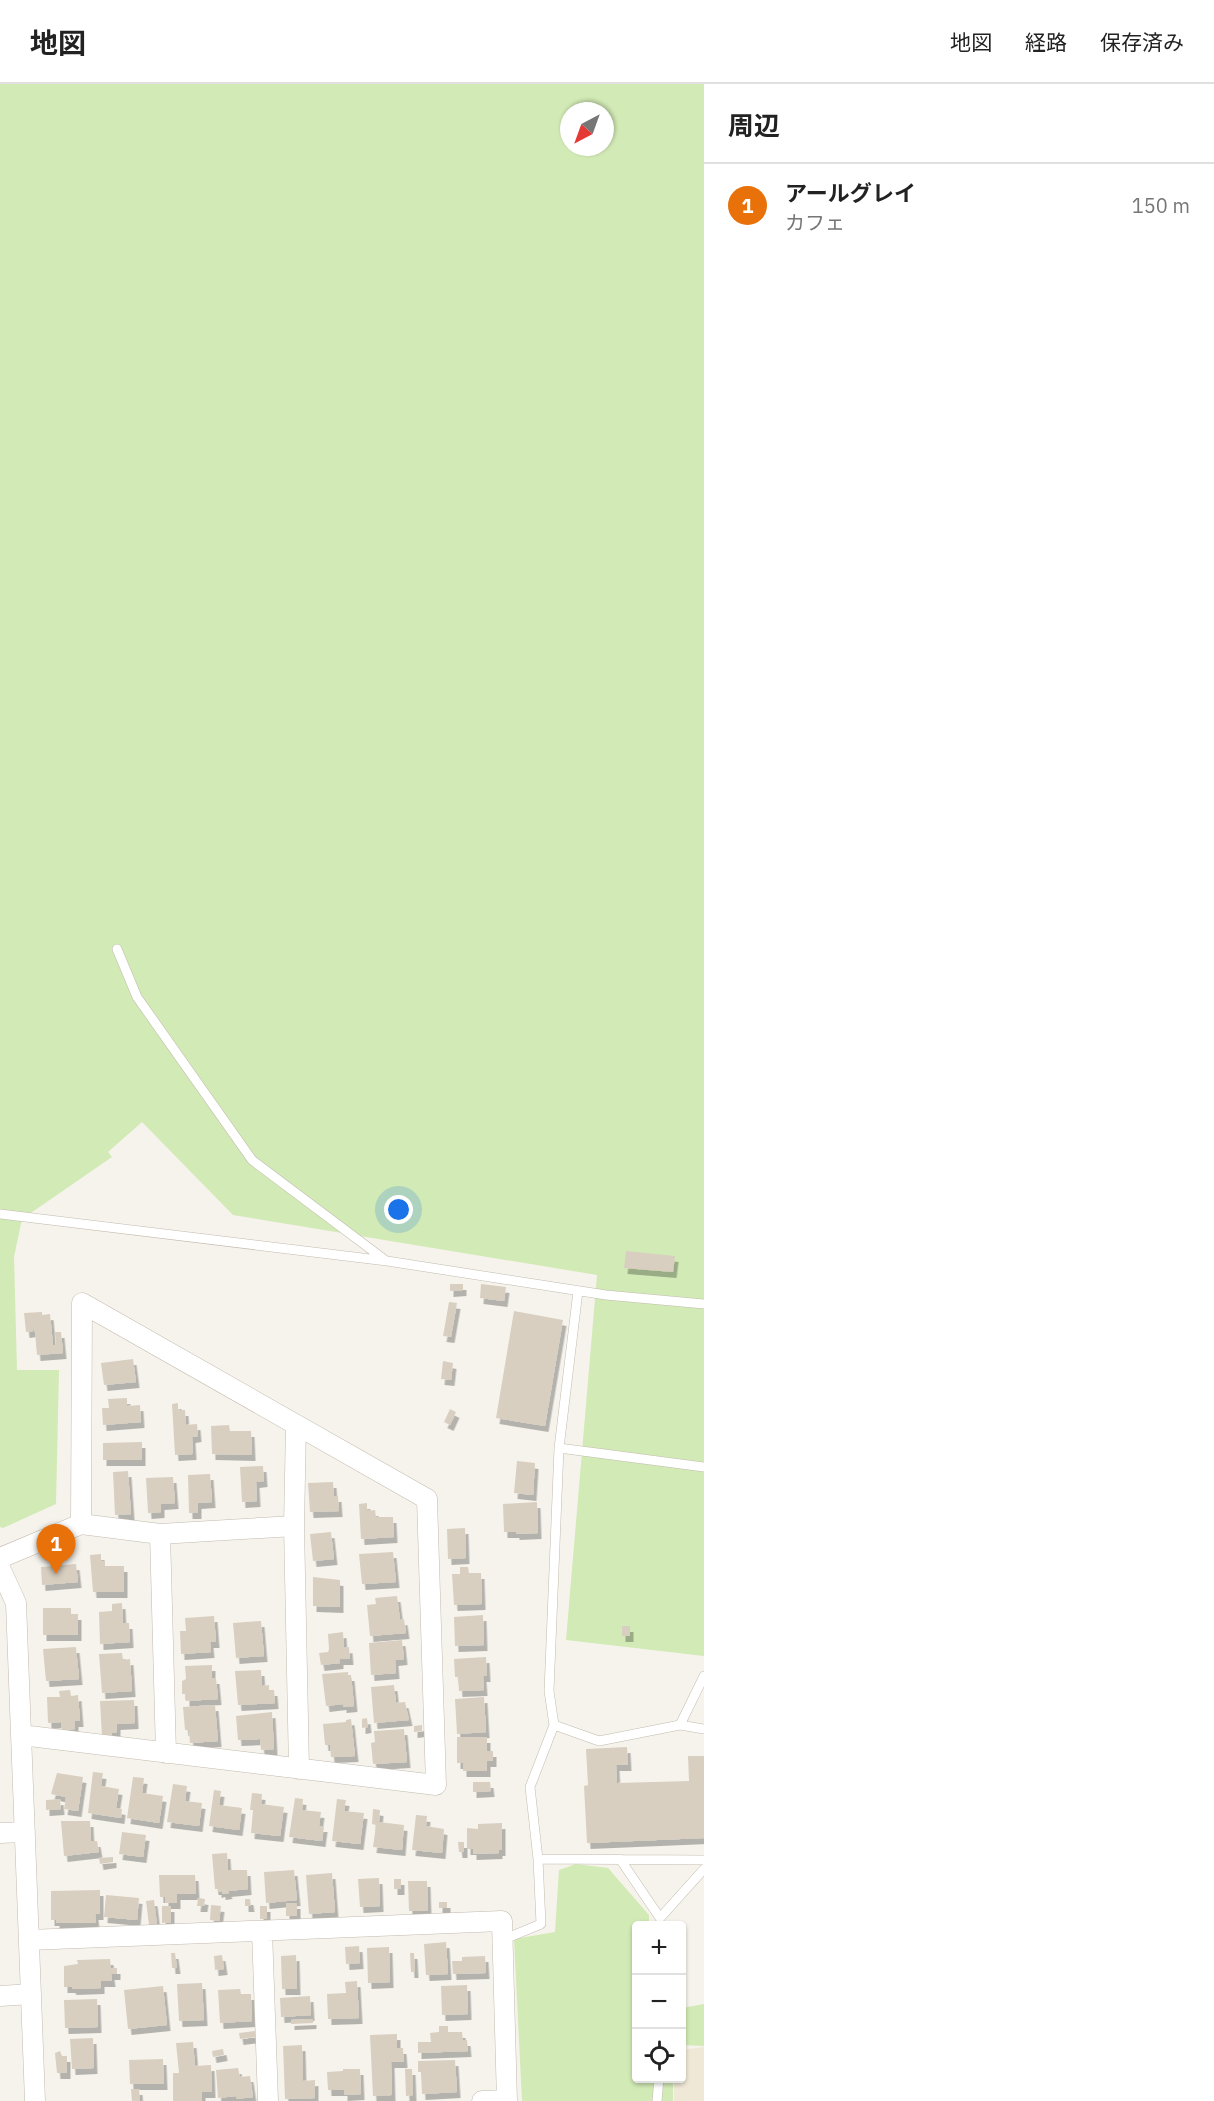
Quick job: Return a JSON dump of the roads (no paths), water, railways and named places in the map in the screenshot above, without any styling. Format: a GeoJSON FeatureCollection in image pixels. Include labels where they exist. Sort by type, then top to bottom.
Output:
{"type":"FeatureCollection","features":[{"type":"Feature","properties":{"kind":"street"},"geometry":{"type":"LineString","coordinates":[[21,1735],[436,1785],[427,1499],[82,1303],[81,1524]]}},
{"type":"Feature","properties":{"kind":"street"},"geometry":{"type":"LineString","coordinates":[[296,1425],[294,1526],[299,1769]]}},
{"type":"Feature","properties":{"kind":"street"},"geometry":{"type":"LineString","coordinates":[[0,1558],[81,1524],[160,1534],[294,1526]]}},
{"type":"Feature","properties":{"kind":"street"},"geometry":{"type":"LineString","coordinates":[[160,1534],[166,1753]]}},
{"type":"Feature","properties":{"kind":"street"},"geometry":{"type":"LineString","coordinates":[[0,1568],[16,1602],[35,2101]]}},
{"type":"Feature","properties":{"kind":"street"},"geometry":{"type":"LineString","coordinates":[[0,1833],[25,1832]]}},
{"type":"Feature","properties":{"kind":"street"},"geometry":{"type":"LineString","coordinates":[[29,1940],[502,1921],[507,2100],[482,2101]]}},
{"type":"Feature","properties":{"kind":"street"},"geometry":{"type":"LineString","coordinates":[[262,1930],[268,2101]]}},
{"type":"Feature","properties":{"kind":"street"},"geometry":{"type":"LineString","coordinates":[[0,1996],[31,1994]]}},
{"type":"Feature","properties":{"kind":"lane"},"geometry":{"type":"LineString","coordinates":[[117,950],[137,998],[252,1160],[387,1261]]}},
{"type":"Feature","properties":{"kind":"lane"},"geometry":{"type":"LineString","coordinates":[[0,1214],[387,1261],[606,1295],[704,1304]]}},
{"type":"Feature","properties":{"kind":"lane"},"geometry":{"type":"LineString","coordinates":[[502,1940],[541,1924],[538,1859],[530,1787],[554,1725],[549,1692],[559,1448],[578,1291]]}},
{"type":"Feature","properties":{"kind":"lane"},"geometry":{"type":"LineString","coordinates":[[559,1448],[704,1467]]}},
{"type":"Feature","properties":{"kind":"lane"},"geometry":{"type":"LineString","coordinates":[[680,1725],[704,1676]]}},
{"type":"Feature","properties":{"kind":"lane"},"geometry":{"type":"LineString","coordinates":[[554,1725],[599,1741],[680,1725],[704,1729]]}},
{"type":"Feature","properties":{"kind":"lane"},"geometry":{"type":"LineString","coordinates":[[538,1859],[704,1860]]}},
{"type":"Feature","properties":{"kind":"lane"},"geometry":{"type":"LineString","coordinates":[[620,1859],[659,1921]]}},
{"type":"Feature","properties":{"kind":"lane"},"geometry":{"type":"LineString","coordinates":[[661,1921],[704,1869]]}},
{"type":"Feature","properties":{"kind":"lane"},"geometry":{"type":"LineString","coordinates":[[657,2101],[659,2083]]}},
{"type":"Feature","properties":{"kind":"place","name":"アールグレイ"},"geometry":{"type":"Point","coordinates":[56,1574]}}]}
